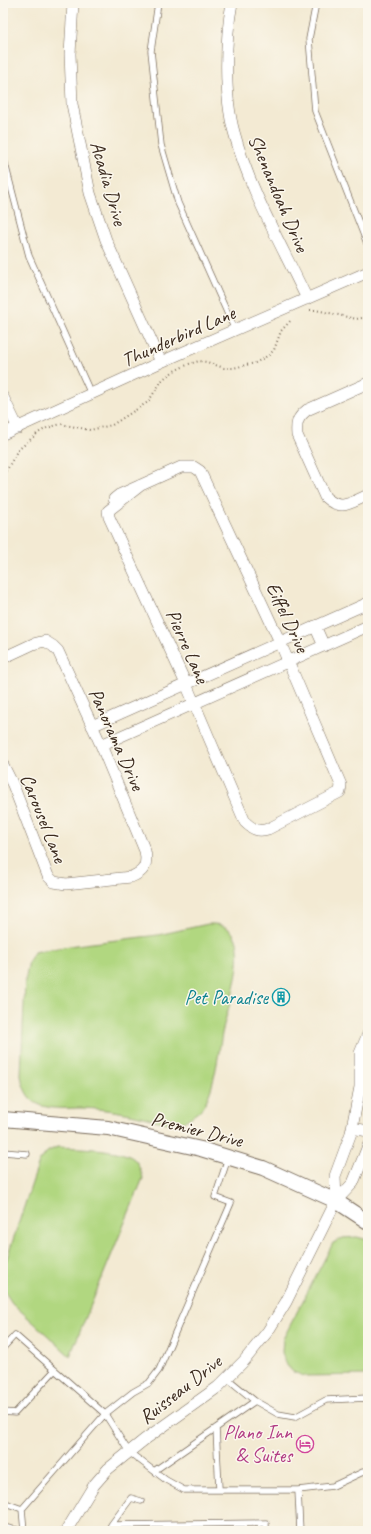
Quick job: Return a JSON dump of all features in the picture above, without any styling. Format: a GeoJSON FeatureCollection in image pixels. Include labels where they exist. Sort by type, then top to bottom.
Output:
{"type":"FeatureCollection","features":[{"type":"Feature","properties":{"kind":"street","name":"Acadia Drive"},"geometry":{"type":"LineString","coordinates":[[73,3],[70,54],[72,104],[90,193],[106,240],[161,362]]}},
{"type":"Feature","properties":{"kind":"street","name":"Shenandoah Drive"},"geometry":{"type":"LineString","coordinates":[[232,3],[228,21],[227,60],[229,99],[233,131],[247,174],[307,298]]}},
{"type":"Feature","properties":{"kind":"street","name":"Thunderbird Lane"},"geometry":{"type":"LineString","coordinates":[[3,434],[161,362],[368,272]]}},
{"type":"Feature","properties":{"kind":"street"},"geometry":{"type":"LineString","coordinates":[[368,383],[307,410],[300,416],[296,424],[297,435],[325,497],[332,504],[344,506],[368,495]]}},
{"type":"Feature","properties":{"kind":"street"},"geometry":{"type":"LineString","coordinates":[[3,396],[18,428]]}},
{"type":"Feature","properties":{"kind":"street","name":"Eiffel Drive"},"geometry":{"type":"LineString","coordinates":[[141,485],[181,467],[194,467],[204,477],[289,662],[341,785],[340,792],[268,829],[256,830]]}},
{"type":"Feature","properties":{"kind":"street","name":"Pierre Lane"},"geometry":{"type":"LineString","coordinates":[[141,485],[108,511],[109,518],[186,684],[245,822],[256,830]]}},
{"type":"Feature","properties":{"kind":"street"},"geometry":{"type":"LineString","coordinates":[[92,726],[368,603]]}},
{"type":"Feature","properties":{"kind":"street"},"geometry":{"type":"LineString","coordinates":[[316,626],[324,646]]}},
{"type":"Feature","properties":{"kind":"street"},"geometry":{"type":"LineString","coordinates":[[101,745],[368,626]]}},
{"type":"Feature","properties":{"kind":"street","name":"Panorama Drive"},"geometry":{"type":"LineString","coordinates":[[3,658],[33,644],[45,641],[53,646],[58,652],[101,745],[146,851],[146,864],[138,875],[66,884],[54,882]]}},
{"type":"Feature","properties":{"kind":"street","name":"Carousel Lane"},"geometry":{"type":"LineString","coordinates":[[3,766],[8,787],[48,876],[54,882]]}},
{"type":"Feature","properties":{"kind":"street","name":"Ruisseau Drive"},"geometry":{"type":"LineString","coordinates":[[336,1201],[335,1176],[352,1128],[364,1084],[360,1053],[368,1034]]}},
{"type":"Feature","properties":{"kind":"street","name":"Premier Drive"},"geometry":{"type":"LineString","coordinates":[[3,1119],[108,1128],[201,1149],[264,1168],[336,1201],[368,1222]]}},
{"type":"Feature","properties":{"kind":"street"},"geometry":{"type":"LineString","coordinates":[[352,1128],[368,1131]]}},
{"type":"Feature","properties":{"kind":"street","name":"Ruisseau Drive"},"geometry":{"type":"LineString","coordinates":[[66,1531],[94,1485],[108,1469],[218,1387],[244,1361],[268,1331],[286,1302],[336,1201],[353,1183],[368,1146]]}},
{"type":"Feature","properties":{"kind":"lane"},"geometry":{"type":"LineString","coordinates":[[158,3],[151,51],[161,144],[178,203],[235,330]]}},
{"type":"Feature","properties":{"kind":"lane"},"geometry":{"type":"LineString","coordinates":[[316,3],[309,39],[315,111],[368,246]]}},
{"type":"Feature","properties":{"kind":"lane"},"geometry":{"type":"LineString","coordinates":[[3,156],[29,256],[91,394]]}},
{"type":"Feature","properties":{"kind":"lane"},"geometry":{"type":"LineString","coordinates":[[3,1152],[27,1154]]}},
{"type":"Feature","properties":{"kind":"lane"},"geometry":{"type":"LineString","coordinates":[[24,1531],[22,1509],[106,1414],[132,1392],[149,1383],[159,1370],[231,1203],[215,1197],[228,1157]]}},
{"type":"Feature","properties":{"kind":"lane"},"geometry":{"type":"LineString","coordinates":[[3,1348],[15,1336],[106,1414],[129,1452],[166,1480],[184,1490],[298,1490],[333,1486],[363,1472],[368,1472]]}},
{"type":"Feature","properties":{"kind":"lane"},"geometry":{"type":"LineString","coordinates":[[3,1412],[15,1413],[55,1370]]}},
{"type":"Feature","properties":{"kind":"lane"},"geometry":{"type":"LineString","coordinates":[[227,1378],[255,1401],[278,1414],[295,1417],[326,1400],[368,1398]]}},
{"type":"Feature","properties":{"kind":"lane"},"geometry":{"type":"LineString","coordinates":[[154,1471],[255,1401]]}},
{"type":"Feature","properties":{"kind":"lane"},"geometry":{"type":"LineString","coordinates":[[216,1428],[219,1489]]}},
{"type":"Feature","properties":{"kind":"lane"},"geometry":{"type":"LineString","coordinates":[[298,1490],[300,1531]]}},
{"type":"Feature","properties":{"kind":"lane"},"geometry":{"type":"LineString","coordinates":[[110,1528],[131,1498],[141,1501]]}},
{"type":"Feature","properties":{"kind":"lane"},"geometry":{"type":"LineString","coordinates":[[3,1500],[8,1504],[22,1509]]}},
{"type":"Feature","properties":{"kind":"lane"},"geometry":{"type":"LineString","coordinates":[[110,1528],[266,1523],[266,1531]]}},
{"type":"Feature","properties":{"kind":"lane"},"geometry":{"type":"LineString","coordinates":[[3,1527],[21,1531]]}},
{"type":"Feature","properties":{"kind":"path"},"geometry":{"type":"LineString","coordinates":[[308,310],[316,310],[356,319],[368,317]]}},
{"type":"Feature","properties":{"kind":"path"},"geometry":{"type":"LineString","coordinates":[[3,474],[17,451],[38,433],[47,428],[62,424],[90,430],[112,425],[148,402],[163,379],[174,371],[189,364],[199,361],[224,368],[233,368],[255,363],[269,355],[274,350],[281,331],[286,324],[297,316]]}},
{"type":"Feature","properties":{"kind":"green space"},"geometry":{"type":"Polygon","coordinates":[[[208,924],[224,927],[234,935],[238,949],[238,965],[223,1029],[215,1074],[204,1105],[198,1112],[183,1122],[171,1123],[106,1110],[48,1107],[33,1101],[24,1087],[21,1075],[25,981],[29,961],[34,952],[76,945],[158,935],[208,924]]]}},
{"type":"Feature","properties":{"kind":"green space"},"geometry":{"type":"Polygon","coordinates":[[[57,1147],[97,1149],[128,1155],[136,1161],[143,1178],[70,1356],[12,1303],[3,1289],[3,1270],[39,1162],[47,1152],[57,1147]]]}},
{"type":"Feature","properties":{"kind":"green space"},"geometry":{"type":"Polygon","coordinates":[[[357,1237],[368,1240],[368,1375],[304,1376],[293,1372],[285,1363],[282,1352],[283,1339],[333,1243],[343,1238],[357,1237]]]}},
{"type":"Feature","properties":{"kind":"place","name":"Pet Paradise"},"geometry":{"type":"Point","coordinates":[281,997]}},
{"type":"Feature","properties":{"kind":"place","name":"Plano Inn & Suites"},"geometry":{"type":"Point","coordinates":[305,1444]}}]}
